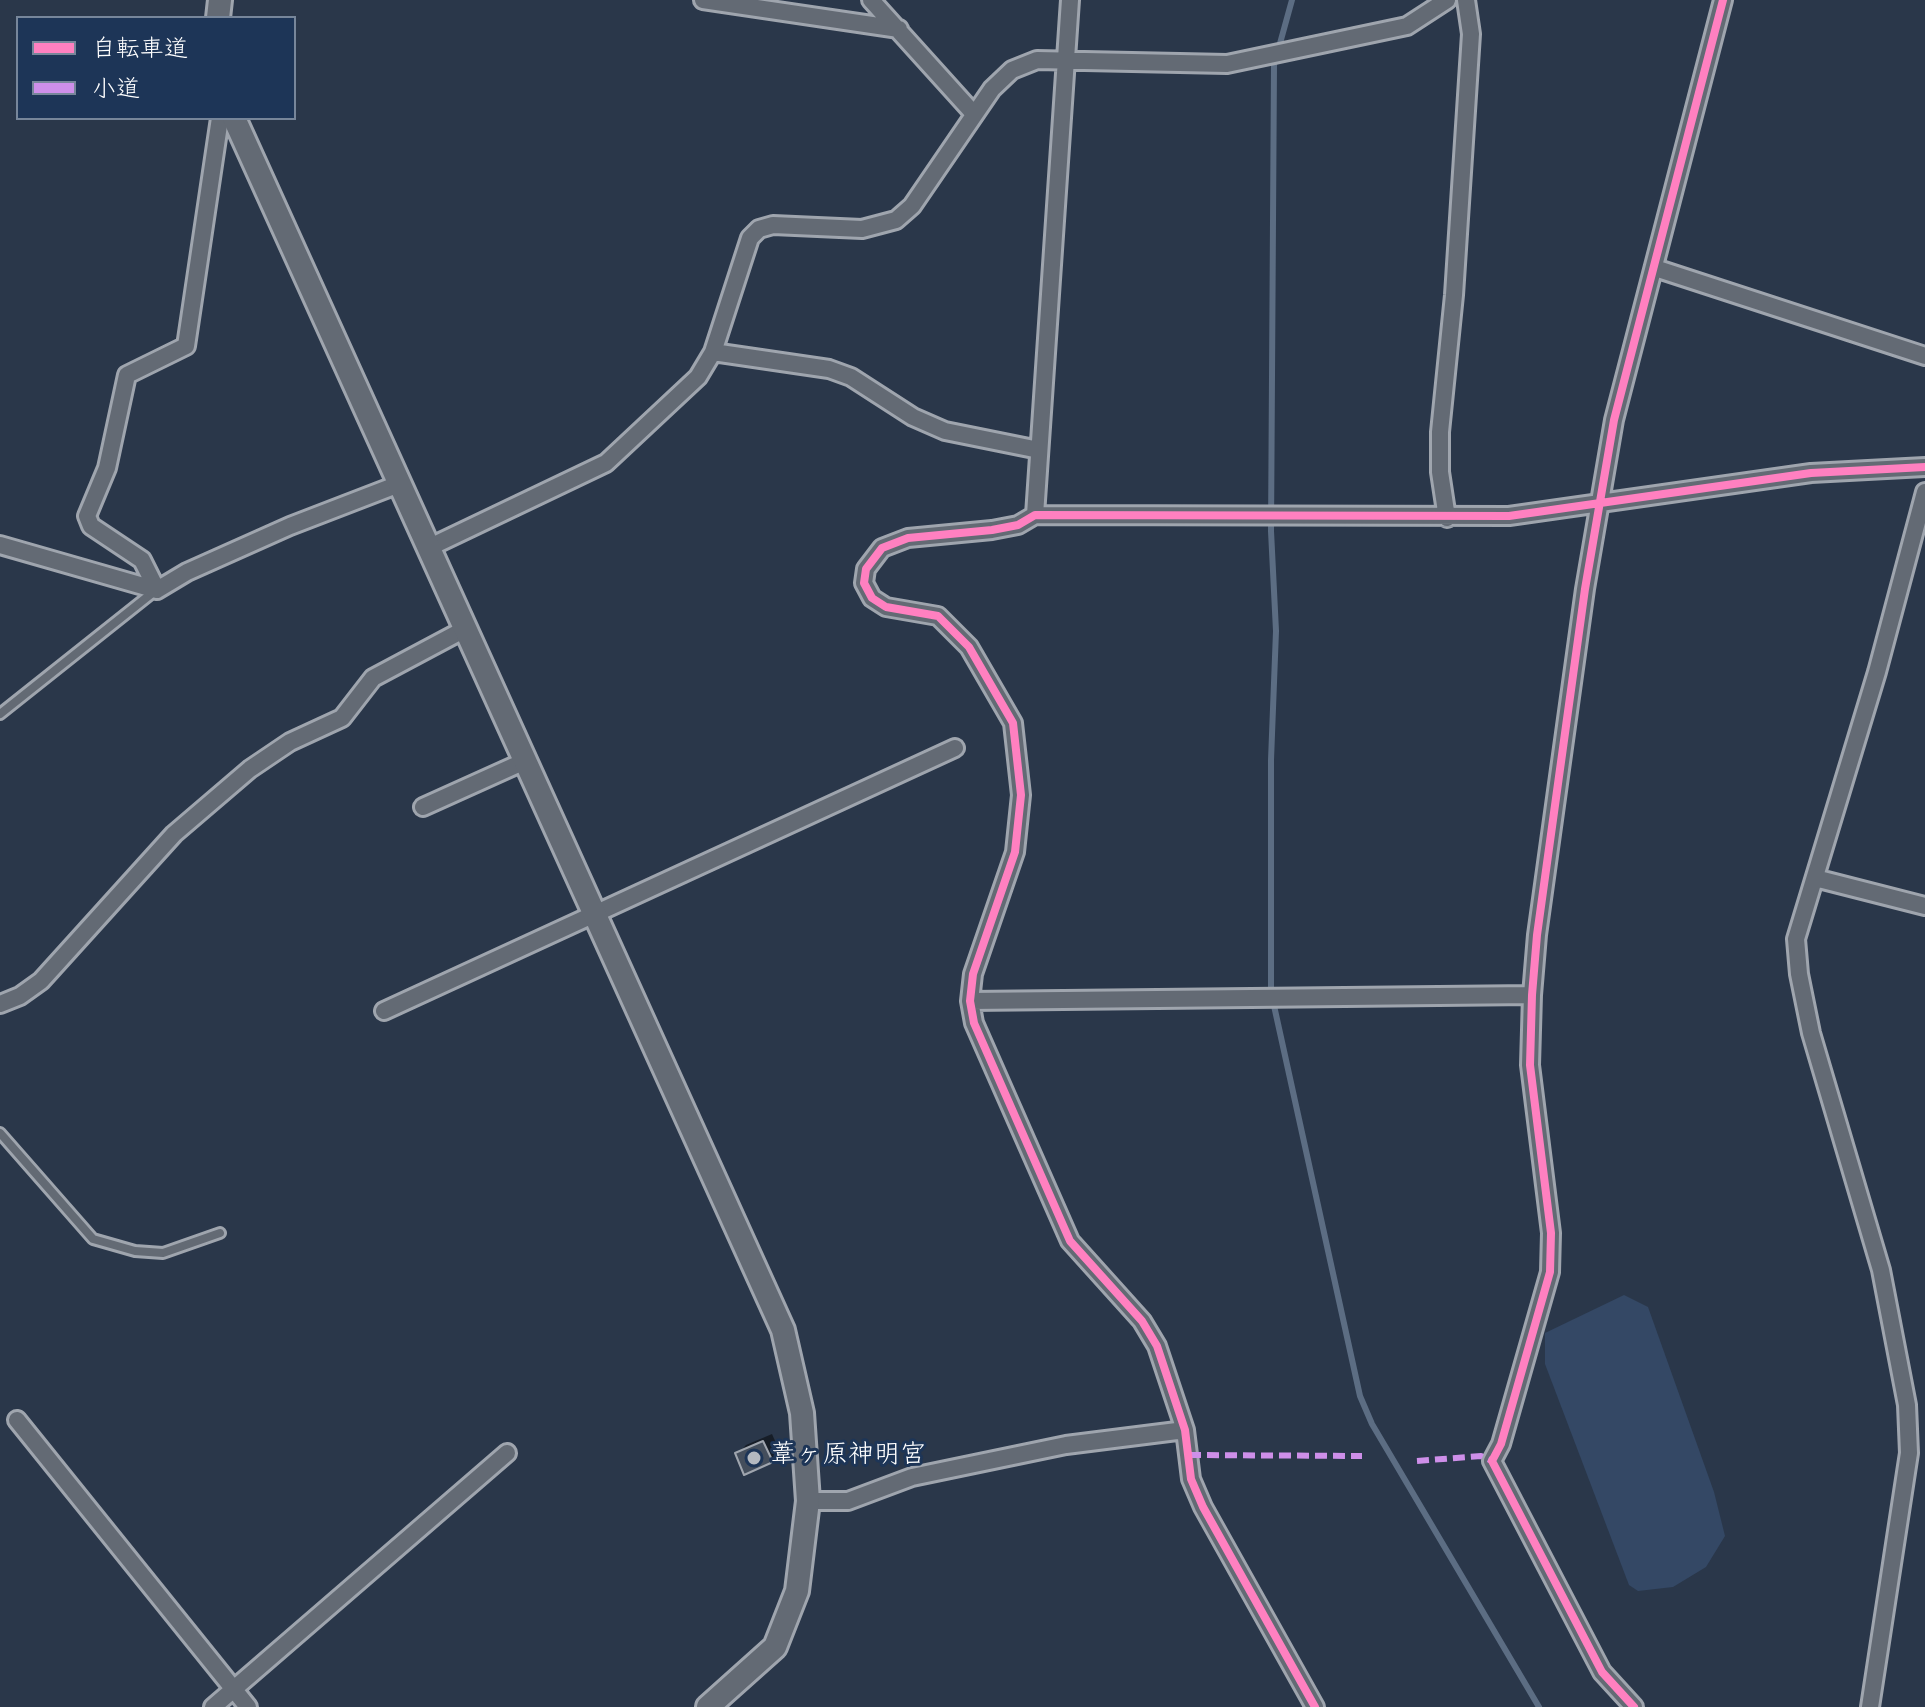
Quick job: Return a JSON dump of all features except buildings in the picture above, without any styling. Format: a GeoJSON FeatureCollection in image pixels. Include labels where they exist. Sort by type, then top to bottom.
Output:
{"type":"FeatureCollection","features":[{"type":"Feature","properties":{"kind":"street"},"geometry":{"type":"LineString","coordinates":[[703,0],[899,29]]}},
{"type":"Feature","properties":{"kind":"street"},"geometry":{"type":"LineString","coordinates":[[871,0],[974,114]]}},
{"type":"Feature","properties":{"kind":"street"},"geometry":{"type":"LineString","coordinates":[[1035,515],[1070,0]]}},
{"type":"Feature","properties":{"kind":"street"},"geometry":{"type":"LineString","coordinates":[[428,548],[606,463],[698,377],[713,352],[750,238],[759,229],[773,225],[862,229],[896,220],[912,206],[992,89],[1012,70],[1037,60],[1066,59],[1227,64],[1407,26],[1447,0]]}},
{"type":"Feature","properties":{"kind":"street"},"geometry":{"type":"LineString","coordinates":[[1447,518],[1440,472],[1440,432],[1454,295],[1471,34],[1466,0]]}},
{"type":"Feature","properties":{"kind":"street"},"geometry":{"type":"LineString","coordinates":[[1634,1707],[1602,1672],[1492,1461],[1501,1444],[1550,1272],[1551,1233],[1530,1065],[1532,995],[1537,935],[1599,503],[1614,420],[1723,0]]}},
{"type":"Feature","properties":{"kind":"street"},"geometry":{"type":"LineString","coordinates":[[157,590],[142,560],[91,526],[87,516],[107,468],[127,375],[186,346],[220,120]]}},
{"type":"Feature","properties":{"kind":"street"},"geometry":{"type":"LineString","coordinates":[[235,120],[783,1330],[802,1413],[808,1501],[797,1591],[775,1647],[708,1707]]}},
{"type":"Feature","properties":{"kind":"street"},"geometry":{"type":"LineString","coordinates":[[1655,268],[1925,356]]}},
{"type":"Feature","properties":{"kind":"street"},"geometry":{"type":"LineString","coordinates":[[713,352],[829,369],[851,377],[913,417],[945,431],[1039,450]]}},
{"type":"Feature","properties":{"kind":"street"},"geometry":{"type":"LineString","coordinates":[[1315,1707],[1203,1507],[1191,1479],[1185,1430],[1157,1346],[1142,1321],[1070,1241],[974,1023],[970,1001],[973,974],[1015,852],[1021,795],[1013,723],[969,647],[938,616],[886,607],[872,598],[864,583],[866,569],[882,548],[908,538],[992,530],[1018,525],[1035,515],[1509,516],[1811,473],[1925,467]]}},
{"type":"Feature","properties":{"kind":"street"},"geometry":{"type":"LineString","coordinates":[[0,545],[157,590],[187,572],[290,526],[399,484]]}},
{"type":"Feature","properties":{"kind":"street"},"geometry":{"type":"LineString","coordinates":[[1870,1707],[1909,1453],[1907,1405],[1881,1270],[1811,1033],[1799,974],[1796,939],[1877,672],[1925,492]]}},
{"type":"Feature","properties":{"kind":"street"},"geometry":{"type":"LineString","coordinates":[[0,1004],[20,996],[41,981],[174,834],[250,769],[290,742],[342,718],[373,678],[465,629]]}},
{"type":"Feature","properties":{"kind":"street"},"geometry":{"type":"LineString","coordinates":[[384,1011],[955,748]]}},
{"type":"Feature","properties":{"kind":"street"},"geometry":{"type":"LineString","coordinates":[[423,807],[525,761]]}},
{"type":"Feature","properties":{"kind":"street"},"geometry":{"type":"LineString","coordinates":[[1815,878],[1925,906]]}},
{"type":"Feature","properties":{"kind":"street"},"geometry":{"type":"LineString","coordinates":[[970,1001],[1532,995]]}},
{"type":"Feature","properties":{"kind":"street"},"geometry":{"type":"LineString","coordinates":[[17,1420],[248,1707]]}},
{"type":"Feature","properties":{"kind":"street"},"geometry":{"type":"LineString","coordinates":[[808,1501],[848,1501],[912,1477],[1066,1445],[1185,1430]]}},
{"type":"Feature","properties":{"kind":"street"},"geometry":{"type":"LineString","coordinates":[[213,1707],[507,1453]]}},
{"type":"Feature","properties":{"kind":"lane"},"geometry":{"type":"LineString","coordinates":[[0,714],[157,590]]}},
{"type":"Feature","properties":{"kind":"lane"},"geometry":{"type":"LineString","coordinates":[[0,1133],[93,1239],[135,1251],[163,1253],[220,1233]]}},
{"type":"Feature","properties":{"kind":"shaded area"},"geometry":{"type":"Polygon","coordinates":[[[1624,1295],[1648,1307],[1714,1492],[1725,1536],[1706,1567],[1673,1587],[1638,1591],[1629,1585],[1545,1364],[1545,1333],[1624,1295]]]}},
{"type":"Feature","properties":{"kind":"waterway"},"geometry":{"type":"LineString","coordinates":[[1292,0],[1274,65],[1271,531],[1276,631],[1271,760],[1271,992],[1360,1396],[1372,1424],[1539,1707]]}},
{"type":"Feature","properties":{"kind":"marked path"},"geometry":{"type":"LineString","coordinates":[[1189,1455],[1362,1456]]}},
{"type":"Feature","properties":{"kind":"marked path"},"geometry":{"type":"LineString","coordinates":[[1417,1461],[1481,1456],[1492,1461]]}},
{"type":"Feature","properties":{"kind":"cycle path"},"geometry":{"type":"LineString","coordinates":[[1634,1707],[1602,1672],[1492,1461],[1501,1444],[1550,1272],[1551,1233],[1530,1065],[1532,995],[1537,935],[1585,589],[1614,420],[1723,0]]}},
{"type":"Feature","properties":{"kind":"cycle path"},"geometry":{"type":"LineString","coordinates":[[1315,1707],[1203,1507],[1191,1479],[1185,1430],[1157,1346],[1142,1321],[1070,1241],[974,1023],[970,1001],[973,974],[1015,852],[1021,795],[1013,723],[969,647],[938,616],[886,607],[872,598],[864,583],[866,569],[882,548],[908,538],[992,530],[1018,525],[1035,515],[1509,516],[1811,473],[1925,467]]}},
{"type":"Feature","properties":{"kind":"place","name":"葦ヶ原神明宮"},"geometry":{"type":"Point","coordinates":[754,1458]}}]}
